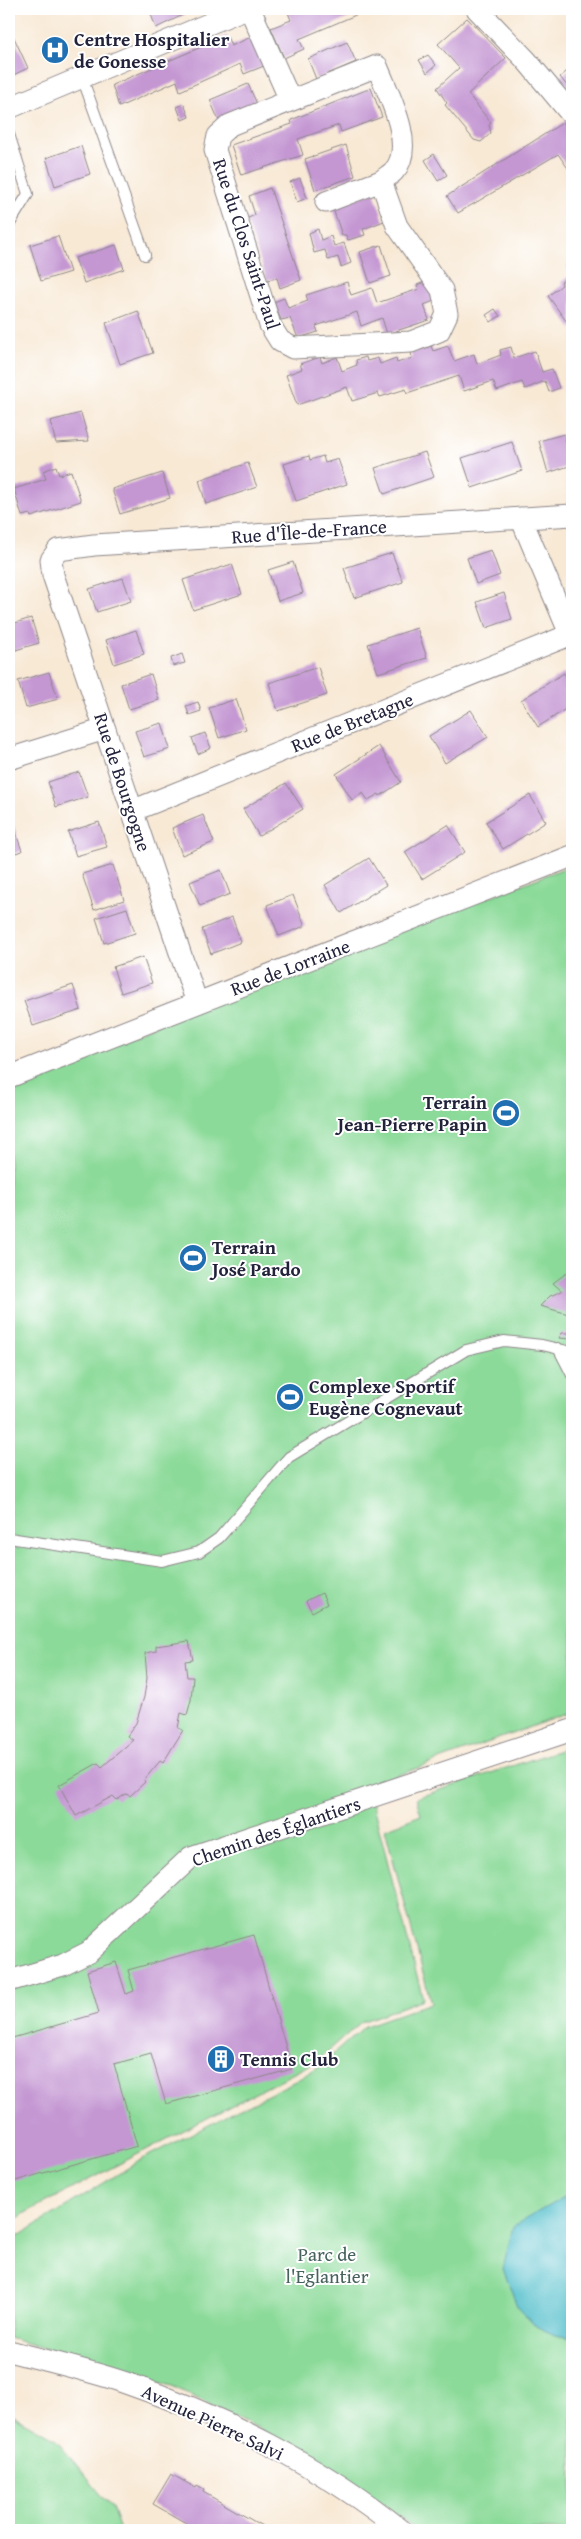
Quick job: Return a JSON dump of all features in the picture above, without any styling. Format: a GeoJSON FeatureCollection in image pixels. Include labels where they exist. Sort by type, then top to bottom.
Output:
{"type":"FeatureCollection","features":[{"type":"Feature","properties":{"kind":"street"},"geometry":{"type":"LineString","coordinates":[[9,108],[244,9]]}},
{"type":"Feature","properties":{"kind":"street"},"geometry":{"type":"LineString","coordinates":[[250,9],[290,100]]}},
{"type":"Feature","properties":{"kind":"street"},"geometry":{"type":"LineString","coordinates":[[477,9],[526,60],[572,115]]}},
{"type":"Feature","properties":{"kind":"street","name":"Rue du Clos Saint-Paul"},"geometry":{"type":"LineString","coordinates":[[326,202],[381,181],[395,170],[402,153],[400,124],[377,66],[230,125],[218,136],[215,150],[270,325],[280,341],[293,348],[411,342],[439,331],[447,314],[442,290],[397,226],[381,181]]}},
{"type":"Feature","properties":{"kind":"street","name":"Rue d'Île-de-France"},"geometry":{"type":"LineString","coordinates":[[51,560],[58,550],[94,545],[572,515]]}},
{"type":"Feature","properties":{"kind":"street"},"geometry":{"type":"LineString","coordinates":[[521,518],[571,634]]}},
{"type":"Feature","properties":{"kind":"street","name":"Rue de Bourgogne"},"geometry":{"type":"LineString","coordinates":[[51,560],[53,575],[197,1004]]}},
{"type":"Feature","properties":{"kind":"street","name":"Rue de Bretagne"},"geometry":{"type":"LineString","coordinates":[[132,811],[571,634]]}},
{"type":"Feature","properties":{"kind":"street"},"geometry":{"type":"LineString","coordinates":[[9,759],[105,729]]}},
{"type":"Feature","properties":{"kind":"street","name":"Rue de Lorraine"},"geometry":{"type":"LineString","coordinates":[[9,1077],[572,856]]}},
{"type":"Feature","properties":{"kind":"street","name":"Chemin des Églantiers"},"geometry":{"type":"LineString","coordinates":[[9,1981],[63,1965],[89,1952],[191,1857],[572,1730]]}},
{"type":"Feature","properties":{"kind":"street","name":"Avenue Pierre Salvi"},"geometry":{"type":"LineString","coordinates":[[9,2351],[126,2382],[199,2412],[272,2446],[371,2506],[401,2530]]}},
{"type":"Feature","properties":{"kind":"lane"},"geometry":{"type":"LineString","coordinates":[[82,77],[145,255]]}},
{"type":"Feature","properties":{"kind":"lane"},"geometry":{"type":"LineString","coordinates":[[9,134],[28,194],[9,225]]}},
{"type":"Feature","properties":{"kind":"lane"},"geometry":{"type":"LineString","coordinates":[[9,1538],[162,1561],[199,1552],[219,1538],[289,1457],[466,1350],[504,1340],[558,1348],[572,1352]]}},
{"type":"Feature","properties":{"kind":"lane"},"geometry":{"type":"LineString","coordinates":[[558,1348],[572,1375]]}},
{"type":"Feature","properties":{"kind":"green space","name":"Complexe Sportif Eugène Cognevaut"},"geometry":{"type":"Polygon","coordinates":[[[572,865],[572,1712],[368,1786],[423,1999],[361,2022],[317,2061],[25,2213],[9,2226],[9,1082],[572,865]]]}},
{"type":"Feature","properties":{"kind":"green space","name":"Parc de l'Eglantier"},"geometry":{"type":"Polygon","coordinates":[[[572,1746],[572,2190],[566,2196],[543,2210],[555,2335],[572,2338],[572,2530],[417,2530],[385,2506],[270,2434],[172,2386],[9,2338],[9,2242],[144,2158],[299,2079],[321,2065],[365,2026],[431,2003],[385,1829],[421,1815],[416,1798],[572,1746]]]}},
{"type":"Feature","properties":{"kind":"green space"},"geometry":{"type":"Polygon","coordinates":[[[9,2413],[55,2439],[112,2508],[120,2530],[9,2530],[9,2413]]]}},
{"type":"Feature","properties":{"kind":"water"},"geometry":{"type":"Polygon","coordinates":[[[572,2190],[572,2338],[555,2335],[535,2326],[517,2306],[503,2269],[513,2226],[566,2196],[572,2190]]]}},
{"type":"Feature","properties":{"kind":"building"},"geometry":{"type":"Polygon","coordinates":[[[149,9],[183,9],[185,14],[156,28],[149,9]]]}},
{"type":"Feature","properties":{"kind":"building"},"geometry":{"type":"Polygon","coordinates":[[[356,9],[358,14],[299,39],[304,49],[284,58],[271,28],[291,20],[287,10],[356,9]]]}},
{"type":"Feature","properties":{"kind":"building"},"geometry":{"type":"Polygon","coordinates":[[[467,18],[506,58],[468,94],[491,123],[489,125],[491,133],[481,142],[474,140],[445,105],[447,103],[437,88],[459,68],[438,44],[467,18]]]}},
{"type":"Feature","properties":{"kind":"building"},"geometry":{"type":"Polygon","coordinates":[[[11,31],[28,68],[9,77],[9,32],[11,31]]]}},
{"type":"Feature","properties":{"kind":"building"},"geometry":{"type":"Polygon","coordinates":[[[227,36],[231,46],[251,37],[264,66],[244,74],[240,64],[180,91],[177,81],[119,107],[112,85],[227,36]]]}},
{"type":"Feature","properties":{"kind":"building"},"geometry":{"type":"Polygon","coordinates":[[[347,42],[356,62],[316,79],[308,59],[347,42]]]}},
{"type":"Feature","properties":{"kind":"building"},"geometry":{"type":"Polygon","coordinates":[[[428,55],[436,65],[427,73],[419,60],[428,55]]]}},
{"type":"Feature","properties":{"kind":"building"},"geometry":{"type":"Polygon","coordinates":[[[572,67],[572,92],[560,77],[572,67]]]}},
{"type":"Feature","properties":{"kind":"building"},"geometry":{"type":"Polygon","coordinates":[[[248,84],[257,104],[219,121],[210,100],[248,84]]]}},
{"type":"Feature","properties":{"kind":"building"},"geometry":{"type":"Polygon","coordinates":[[[371,88],[382,117],[341,132],[339,125],[298,139],[303,155],[241,175],[231,145],[292,124],[291,120],[371,88]]]}},
{"type":"Feature","properties":{"kind":"building"},"geometry":{"type":"Polygon","coordinates":[[[184,104],[189,117],[182,120],[177,107],[184,104]]]}},
{"type":"Feature","properties":{"kind":"building"},"geometry":{"type":"Polygon","coordinates":[[[567,120],[572,127],[572,174],[558,154],[458,213],[447,196],[567,120]]]}},
{"type":"Feature","properties":{"kind":"building"},"geometry":{"type":"Polygon","coordinates":[[[346,145],[355,176],[315,190],[305,159],[346,145]]]}},
{"type":"Feature","properties":{"kind":"building"},"geometry":{"type":"Polygon","coordinates":[[[81,146],[90,174],[55,186],[46,158],[81,146]]]}},
{"type":"Feature","properties":{"kind":"building"},"geometry":{"type":"Polygon","coordinates":[[[434,154],[447,175],[438,181],[425,160],[434,154]]]}},
{"type":"Feature","properties":{"kind":"building"},"geometry":{"type":"Polygon","coordinates":[[[300,178],[307,198],[297,202],[290,182],[300,178]]]}},
{"type":"Feature","properties":{"kind":"building"},"geometry":{"type":"Polygon","coordinates":[[[270,188],[301,280],[280,288],[277,278],[267,280],[246,219],[255,215],[249,196],[270,188]]]}},
{"type":"Feature","properties":{"kind":"building"},"geometry":{"type":"Polygon","coordinates":[[[374,192],[384,221],[363,229],[365,235],[348,240],[346,235],[342,235],[332,206],[374,192]]]}},
{"type":"Feature","properties":{"kind":"building"},"geometry":{"type":"Polygon","coordinates":[[[318,229],[321,240],[331,236],[334,246],[344,243],[351,263],[341,267],[338,257],[328,260],[325,250],[314,253],[309,233],[318,229]]]}},
{"type":"Feature","properties":{"kind":"building"},"geometry":{"type":"Polygon","coordinates":[[[58,236],[70,272],[41,281],[30,245],[58,236]]]}},
{"type":"Feature","properties":{"kind":"building"},"geometry":{"type":"Polygon","coordinates":[[[116,245],[124,269],[84,283],[75,258],[116,245]]]}},
{"type":"Feature","properties":{"kind":"building"},"geometry":{"type":"Polygon","coordinates":[[[381,245],[391,276],[370,283],[360,252],[381,245]]]}},
{"type":"Feature","properties":{"kind":"building"},"geometry":{"type":"Polygon","coordinates":[[[572,262],[572,274],[567,266],[572,262]]]}},
{"type":"Feature","properties":{"kind":"building"},"geometry":{"type":"Polygon","coordinates":[[[572,274],[572,329],[548,296],[562,285],[561,282],[572,274]]]}},
{"type":"Feature","properties":{"kind":"building"},"geometry":{"type":"Polygon","coordinates":[[[427,281],[434,301],[424,305],[429,320],[387,334],[382,318],[361,326],[357,312],[316,326],[318,332],[298,338],[290,318],[281,320],[274,302],[284,298],[288,308],[308,301],[306,295],[347,282],[351,295],[372,288],[377,303],[419,289],[417,285],[427,281]]]}},
{"type":"Feature","properties":{"kind":"building"},"geometry":{"type":"Polygon","coordinates":[[[495,309],[500,316],[491,322],[486,315],[495,309]]]}},
{"type":"Feature","properties":{"kind":"building"},"geometry":{"type":"Polygon","coordinates":[[[138,311],[153,353],[120,364],[106,323],[138,311]]]}},
{"type":"Feature","properties":{"kind":"building"},"geometry":{"type":"Polygon","coordinates":[[[431,346],[433,351],[448,346],[454,361],[474,354],[477,364],[501,355],[500,350],[511,347],[514,358],[535,351],[542,372],[552,369],[559,388],[549,392],[545,381],[525,389],[522,382],[497,391],[493,381],[464,391],[459,376],[407,393],[406,389],[380,397],[378,393],[352,401],[347,387],[297,405],[286,375],[302,369],[300,364],[320,357],[322,363],[337,357],[342,371],[357,365],[356,360],[366,357],[367,361],[378,358],[380,364],[396,358],[397,363],[412,358],[411,353],[431,346]]]}},
{"type":"Feature","properties":{"kind":"building"},"geometry":{"type":"Polygon","coordinates":[[[81,413],[89,441],[56,443],[50,421],[81,413]]]}},
{"type":"Feature","properties":{"kind":"building"},"geometry":{"type":"Polygon","coordinates":[[[564,434],[572,465],[548,473],[539,441],[564,434]]]}},
{"type":"Feature","properties":{"kind":"building"},"geometry":{"type":"Polygon","coordinates":[[[512,442],[522,471],[472,488],[462,458],[512,442]]]}},
{"type":"Feature","properties":{"kind":"building"},"geometry":{"type":"Polygon","coordinates":[[[425,452],[434,477],[384,494],[375,468],[425,452]]]}},
{"type":"Feature","properties":{"kind":"building"},"geometry":{"type":"Polygon","coordinates":[[[309,456],[310,460],[323,456],[325,463],[338,459],[347,484],[296,501],[284,464],[309,456]]]}},
{"type":"Feature","properties":{"kind":"building"},"geometry":{"type":"Polygon","coordinates":[[[248,463],[257,487],[206,504],[199,480],[248,463]]]}},
{"type":"Feature","properties":{"kind":"building"},"geometry":{"type":"Polygon","coordinates":[[[56,466],[59,475],[71,471],[81,501],[31,517],[30,514],[22,516],[14,489],[46,479],[43,471],[56,466]]]}},
{"type":"Feature","properties":{"kind":"building"},"geometry":{"type":"Polygon","coordinates":[[[162,473],[170,498],[120,514],[112,489],[162,473]]]}},
{"type":"Feature","properties":{"kind":"building"},"geometry":{"type":"Polygon","coordinates":[[[491,550],[500,575],[476,584],[467,558],[491,550]]]}},
{"type":"Feature","properties":{"kind":"building"},"geometry":{"type":"Polygon","coordinates":[[[392,553],[403,582],[354,598],[344,568],[392,553]]]}},
{"type":"Feature","properties":{"kind":"building"},"geometry":{"type":"Polygon","coordinates":[[[293,562],[303,593],[278,601],[268,570],[293,562]]]}},
{"type":"Feature","properties":{"kind":"building"},"geometry":{"type":"Polygon","coordinates":[[[232,564],[242,594],[193,610],[183,580],[232,564]]]}},
{"type":"Feature","properties":{"kind":"building"},"geometry":{"type":"Polygon","coordinates":[[[123,578],[131,601],[97,612],[89,589],[123,578]]]}},
{"type":"Feature","properties":{"kind":"building"},"geometry":{"type":"Polygon","coordinates":[[[504,593],[512,619],[486,628],[477,602],[504,593]]]}},
{"type":"Feature","properties":{"kind":"building"},"geometry":{"type":"Polygon","coordinates":[[[31,618],[39,643],[9,652],[9,625],[31,618]]]}},
{"type":"Feature","properties":{"kind":"building"},"geometry":{"type":"Polygon","coordinates":[[[417,628],[427,658],[378,673],[368,644],[417,628]]]}},
{"type":"Feature","properties":{"kind":"building"},"geometry":{"type":"Polygon","coordinates":[[[136,630],[144,654],[114,664],[106,640],[136,630]]]}},
{"type":"Feature","properties":{"kind":"building"},"geometry":{"type":"Polygon","coordinates":[[[182,654],[185,663],[173,666],[171,658],[182,654]]]}},
{"type":"Feature","properties":{"kind":"building"},"geometry":{"type":"Polygon","coordinates":[[[318,667],[327,695],[278,711],[269,683],[318,667]]]}},
{"type":"Feature","properties":{"kind":"building"},"geometry":{"type":"Polygon","coordinates":[[[49,672],[58,699],[26,708],[18,681],[49,672]]]}},
{"type":"Feature","properties":{"kind":"building"},"geometry":{"type":"Polygon","coordinates":[[[564,673],[572,686],[572,705],[538,727],[521,700],[564,673]]]}},
{"type":"Feature","properties":{"kind":"building"},"geometry":{"type":"Polygon","coordinates":[[[151,674],[159,700],[129,709],[121,684],[151,674]]]}},
{"type":"Feature","properties":{"kind":"building"},"geometry":{"type":"Polygon","coordinates":[[[236,699],[246,729],[219,738],[209,708],[236,699]]]}},
{"type":"Feature","properties":{"kind":"building"},"geometry":{"type":"Polygon","coordinates":[[[198,702],[201,711],[189,715],[186,706],[198,702]]]}},
{"type":"Feature","properties":{"kind":"building"},"geometry":{"type":"Polygon","coordinates":[[[471,710],[488,737],[445,763],[429,736],[471,710]]]}},
{"type":"Feature","properties":{"kind":"building"},"geometry":{"type":"Polygon","coordinates":[[[162,723],[170,749],[144,757],[135,731],[162,723]]]}},
{"type":"Feature","properties":{"kind":"building"},"geometry":{"type":"Polygon","coordinates":[[[205,733],[211,748],[198,754],[192,738],[205,733]]]}},
{"type":"Feature","properties":{"kind":"building"},"geometry":{"type":"Polygon","coordinates":[[[379,746],[401,782],[380,796],[379,794],[368,800],[363,793],[352,800],[336,774],[379,746]]]}},
{"type":"Feature","properties":{"kind":"building"},"geometry":{"type":"Polygon","coordinates":[[[79,772],[88,797],[56,807],[48,782],[79,772]]]}},
{"type":"Feature","properties":{"kind":"building"},"geometry":{"type":"Polygon","coordinates":[[[286,783],[303,809],[259,836],[243,809],[286,783]]]}},
{"type":"Feature","properties":{"kind":"building"},"geometry":{"type":"Polygon","coordinates":[[[530,795],[546,822],[503,849],[486,822],[530,795]]]}},
{"type":"Feature","properties":{"kind":"building"},"geometry":{"type":"Polygon","coordinates":[[[203,815],[214,842],[182,855],[172,828],[203,815]]]}},
{"type":"Feature","properties":{"kind":"building"},"geometry":{"type":"Polygon","coordinates":[[[12,821],[22,851],[9,855],[9,822],[12,821]]]}},
{"type":"Feature","properties":{"kind":"building"},"geometry":{"type":"Polygon","coordinates":[[[99,822],[107,847],[76,856],[68,832],[99,822]]]}},
{"type":"Feature","properties":{"kind":"building"},"geometry":{"type":"Polygon","coordinates":[[[448,825],[465,852],[422,879],[405,852],[448,825]]]}},
{"type":"Feature","properties":{"kind":"building"},"geometry":{"type":"Polygon","coordinates":[[[369,858],[386,885],[341,913],[325,885],[369,858]]]}},
{"type":"Feature","properties":{"kind":"building"},"geometry":{"type":"Polygon","coordinates":[[[113,865],[124,900],[94,910],[82,874],[113,865]]]}},
{"type":"Feature","properties":{"kind":"building"},"geometry":{"type":"Polygon","coordinates":[[[221,870],[230,894],[200,906],[190,882],[221,870]]]}},
{"type":"Feature","properties":{"kind":"building"},"geometry":{"type":"Polygon","coordinates":[[[293,895],[305,926],[279,936],[267,905],[293,895]]]}},
{"type":"Feature","properties":{"kind":"building"},"geometry":{"type":"Polygon","coordinates":[[[127,908],[135,933],[104,943],[96,918],[127,908]]]}},
{"type":"Feature","properties":{"kind":"building"},"geometry":{"type":"Polygon","coordinates":[[[232,917],[241,942],[211,954],[202,929],[232,917]]]}},
{"type":"Feature","properties":{"kind":"building"},"geometry":{"type":"Polygon","coordinates":[[[143,957],[152,983],[121,993],[113,967],[143,957]]]}},
{"type":"Feature","properties":{"kind":"building"},"geometry":{"type":"Polygon","coordinates":[[[73,985],[81,1010],[33,1026],[24,1001],[73,985]]]}},
{"type":"Feature","properties":{"kind":"building"},"geometry":{"type":"Polygon","coordinates":[[[572,1269],[572,1315],[540,1306],[550,1296],[562,1291],[553,1283],[572,1269]]]}},
{"type":"Feature","properties":{"kind":"building"},"geometry":{"type":"Polygon","coordinates":[[[562,1333],[572,1333],[572,1339],[559,1338],[562,1333]]]}},
{"type":"Feature","properties":{"kind":"building"},"geometry":{"type":"Polygon","coordinates":[[[322,1593],[327,1604],[312,1612],[306,1601],[322,1593]]]}},
{"type":"Feature","properties":{"kind":"building"},"geometry":{"type":"Polygon","coordinates":[[[189,1641],[193,1660],[185,1661],[187,1677],[193,1677],[191,1700],[187,1715],[181,1713],[178,1728],[183,1730],[163,1763],[160,1761],[144,1780],[145,1782],[130,1796],[126,1794],[117,1800],[113,1796],[76,1816],[59,1785],[98,1763],[102,1767],[133,1740],[127,1736],[136,1723],[144,1697],[147,1678],[145,1653],[156,1651],[156,1646],[189,1641]]]}},
{"type":"Feature","properties":{"kind":"building","name":"Tennis Club"},"geometry":{"type":"Polygon","coordinates":[[[254,1935],[292,2069],[166,2104],[151,2054],[114,2064],[137,2146],[12,2182],[9,2169],[9,2039],[99,2013],[87,1971],[116,1962],[126,1994],[134,1991],[128,1970],[254,1935]]]}},
{"type":"Feature","properties":{"kind":"building"},"geometry":{"type":"Polygon","coordinates":[[[171,2474],[196,2488],[197,2486],[204,2490],[203,2492],[269,2530],[198,2530],[153,2504],[171,2474]]]}},
{"type":"Feature","properties":{"kind":"place","name":"Centre Hospitalier de Gonesse"},"geometry":{"type":"Point","coordinates":[55,50]}},
{"type":"Feature","properties":{"kind":"place","name":"Terrain Jean-Pierre Papin"},"geometry":{"type":"Point","coordinates":[506,1113]}},
{"type":"Feature","properties":{"kind":"place","name":"Terrain José Pardo"},"geometry":{"type":"Point","coordinates":[193,1258]}},
{"type":"Feature","properties":{"kind":"place","name":"Complexe Sportif Eugène Cognevaut"},"geometry":{"type":"Point","coordinates":[290,1397]}},
{"type":"Feature","properties":{"kind":"place","name":"Tennis Club"},"geometry":{"type":"Point","coordinates":[221,2059]}}]}
